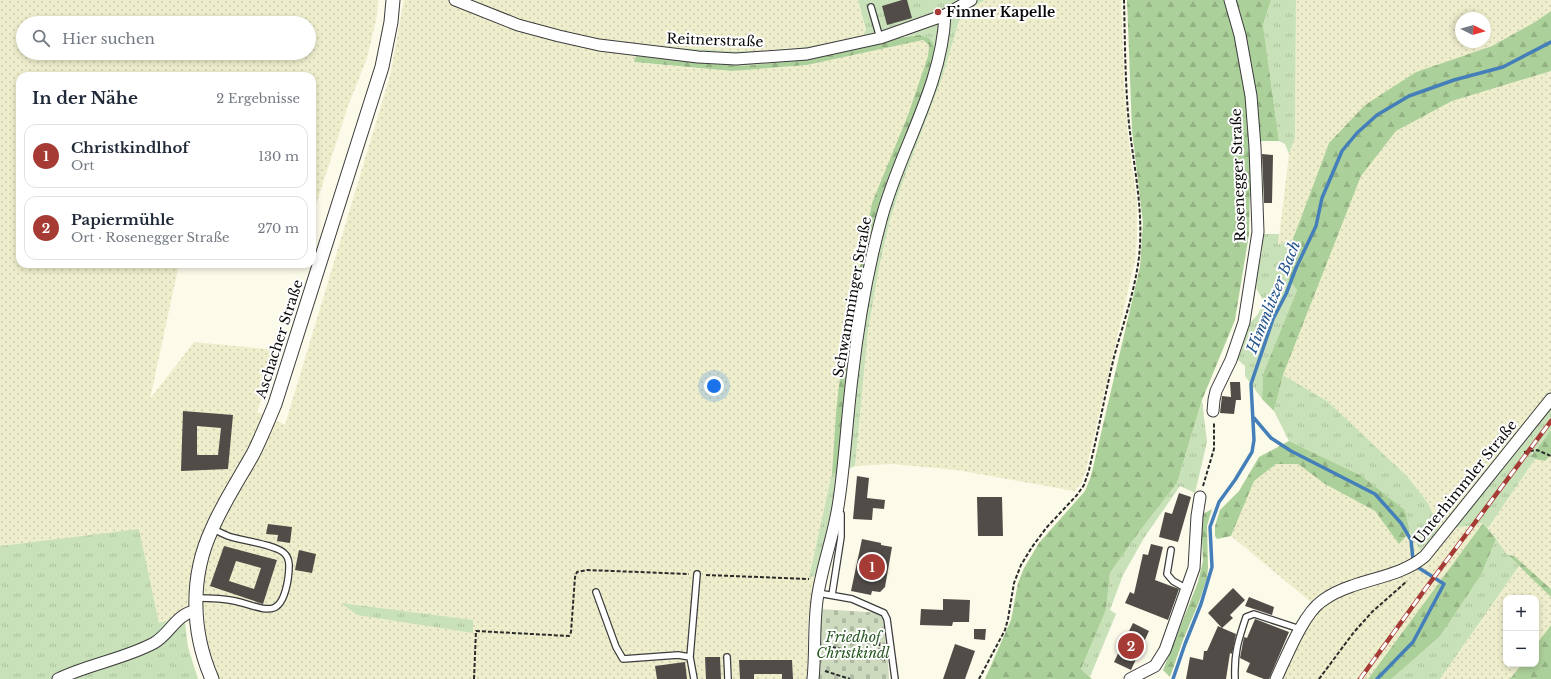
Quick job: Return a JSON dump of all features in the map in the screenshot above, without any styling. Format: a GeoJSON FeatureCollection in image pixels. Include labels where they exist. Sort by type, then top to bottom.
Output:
{"type":"FeatureCollection","features":[{"type":"Feature","properties":{"kind":"street","name":"Aschacher Straße"},"geometry":{"type":"LineString","coordinates":[[212,679],[203,654],[195,611],[201,557],[212,528],[253,453],[275,404],[382,67],[391,22],[393,0]]}},
{"type":"Feature","properties":{"kind":"street","name":"Reitnerstraße"},"geometry":{"type":"LineString","coordinates":[[455,0],[518,25],[599,45],[698,57],[736,59],[800,55],[880,38],[945,15],[971,0]]}},
{"type":"Feature","properties":{"kind":"street","name":"Rosenegger Straße"},"geometry":{"type":"LineString","coordinates":[[1213,411],[1216,390],[1231,360],[1244,322],[1258,232],[1255,147],[1251,96],[1240,35],[1230,0]]}},
{"type":"Feature","properties":{"kind":"street","name":"Schwamminger Straße"},"geometry":{"type":"LineString","coordinates":[[814,679],[814,628],[818,593],[839,502],[856,345],[875,247],[881,219],[925,102],[940,52],[945,15]]}},
{"type":"Feature","properties":{"kind":"street","name":"Unterhimmler Straße"},"geometry":{"type":"LineString","coordinates":[[1276,679],[1300,629],[1317,606],[1322,601],[1351,586],[1381,578],[1412,565],[1431,550],[1551,399]]}},
{"type":"Feature","properties":{"kind":"street"},"geometry":{"type":"LineString","coordinates":[[1130,679],[1155,666],[1165,650],[1194,568],[1197,516],[1200,497]]}},
{"type":"Feature","properties":{"kind":"street"},"geometry":{"type":"LineString","coordinates":[[58,679],[88,666],[140,650],[156,642],[165,635],[182,616],[188,612],[195,611]]}},
{"type":"Feature","properties":{"kind":"lane"},"geometry":{"type":"LineString","coordinates":[[871,7],[880,38]]}},
{"type":"Feature","properties":{"kind":"lane"},"geometry":{"type":"LineString","coordinates":[[832,595],[841,537],[839,502]]}},
{"type":"Feature","properties":{"kind":"lane"},"geometry":{"type":"LineString","coordinates":[[196,598],[223,599],[270,610],[277,605],[282,598],[287,581],[289,565],[288,557],[283,552],[275,548],[228,536],[212,528]]}},
{"type":"Feature","properties":{"kind":"lane"},"geometry":{"type":"LineString","coordinates":[[1171,550],[1167,574],[1173,581],[1187,589]]}},
{"type":"Feature","properties":{"kind":"lane"},"geometry":{"type":"LineString","coordinates":[[694,679],[690,657],[697,574]]}},
{"type":"Feature","properties":{"kind":"lane"},"geometry":{"type":"LineString","coordinates":[[596,592],[616,647],[623,659],[678,655],[690,657]]}},
{"type":"Feature","properties":{"kind":"lane"},"geometry":{"type":"LineString","coordinates":[[818,593],[852,600],[884,613],[887,619],[895,679]]}},
{"type":"Feature","properties":{"kind":"lane"},"geometry":{"type":"LineString","coordinates":[[1234,679],[1234,658],[1237,642],[1246,617],[1254,614],[1300,629]]}},
{"type":"Feature","properties":{"kind":"lane"},"geometry":{"type":"LineString","coordinates":[[728,657],[728,679]]}},
{"type":"Feature","properties":{"kind":"path"},"geometry":{"type":"LineString","coordinates":[[979,679],[1005,630],[1014,584],[1021,565],[1040,537],[1070,504],[1084,485],[1089,470],[1114,359],[1131,299],[1139,257],[1140,226],[1135,166],[1129,124],[1124,38],[1124,0]]}},
{"type":"Feature","properties":{"kind":"path"},"geometry":{"type":"LineString","coordinates":[[1200,497],[1214,449],[1213,411]]}},
{"type":"Feature","properties":{"kind":"path"},"geometry":{"type":"LineString","coordinates":[[1505,456],[1537,450],[1551,456]]}},
{"type":"Feature","properties":{"kind":"path"},"geometry":{"type":"LineString","coordinates":[[1319,679],[1354,632],[1372,612],[1407,582],[1412,565]]}},
{"type":"Feature","properties":{"kind":"path"},"geometry":{"type":"LineString","coordinates":[[474,679],[476,631],[569,636],[571,632],[575,577],[577,572],[587,570],[820,579]]}},
{"type":"Feature","properties":{"kind":"path"},"geometry":{"type":"LineString","coordinates":[[879,632],[880,659]]}},
{"type":"Feature","properties":{"kind":"path"},"geometry":{"type":"LineString","coordinates":[[826,646],[849,650],[858,654],[888,661]]}},
{"type":"Feature","properties":{"kind":"path"},"geometry":{"type":"LineString","coordinates":[[824,675],[825,671],[850,679]]}},
{"type":"Feature","properties":{"kind":"green space"},"geometry":{"type":"Polygon","coordinates":[[[0,0],[378,0],[377,16],[367,58],[348,106],[316,205],[316,72],[16,72],[16,268],[178,268],[150,399],[194,342],[278,350],[257,412],[285,425],[390,76],[404,0],[858,0],[866,31],[863,36],[845,40],[804,47],[757,51],[695,50],[630,43],[636,56],[634,62],[732,71],[807,65],[923,40],[929,45],[928,56],[908,115],[836,412],[832,473],[809,576],[816,576],[808,620],[808,679],[219,679],[206,639],[204,609],[159,623],[139,530],[0,546],[0,0]]]}},
{"type":"Feature","properties":{"kind":"green space"},"geometry":{"type":"Polygon","coordinates":[[[858,0],[985,0],[971,8],[959,21],[943,75],[890,220],[879,268],[868,331],[855,466],[836,474],[845,385],[872,229],[886,185],[922,93],[933,57],[929,38],[920,36],[900,37],[879,41],[824,56],[745,66],[704,64],[636,56],[629,43],[725,51],[757,51],[797,48],[824,44],[863,35],[866,30],[858,0]]]}},
{"type":"Feature","properties":{"kind":"green space"},"geometry":{"type":"Polygon","coordinates":[[[985,0],[1121,0],[1127,127],[1137,202],[1137,240],[1135,261],[1086,470],[1081,484],[1074,491],[957,470],[892,464],[855,466],[868,331],[879,268],[890,220],[943,75],[959,21],[971,8],[985,0]]]}},
{"type":"Feature","properties":{"kind":"green space"},"geometry":{"type":"Polygon","coordinates":[[[1127,0],[1271,0],[1263,25],[1279,141],[1251,141],[1249,234],[1235,320],[1202,400],[1177,483],[1139,532],[1110,573],[1106,610],[1081,669],[1092,679],[985,679],[1011,620],[1018,583],[1024,568],[1039,543],[1085,491],[1091,476],[1140,267],[1143,223],[1132,130],[1127,0]]]}},
{"type":"Feature","properties":{"kind":"green space"},"geometry":{"type":"Polygon","coordinates":[[[1271,0],[1296,0],[1295,138],[1289,154],[1285,144],[1279,141],[1263,25],[1271,0]]]}},
{"type":"Feature","properties":{"kind":"green space"},"geometry":{"type":"Polygon","coordinates":[[[1296,0],[1551,0],[1551,11],[1535,22],[1491,46],[1491,12],[1455,12],[1455,48],[1486,48],[1416,72],[1329,143],[1293,239],[1278,246],[1289,154],[1295,138],[1296,0]]]}},
{"type":"Feature","properties":{"kind":"green space"},"geometry":{"type":"Polygon","coordinates":[[[1551,11],[1551,71],[1452,101],[1396,131],[1361,176],[1283,375],[1274,411],[1262,399],[1263,374],[1297,290],[1279,267],[1293,239],[1329,143],[1365,105],[1416,72],[1486,48],[1491,48],[1491,46],[1535,22],[1551,11]]]}},
{"type":"Feature","properties":{"kind":"green space"},"geometry":{"type":"Polygon","coordinates":[[[920,35],[929,38],[934,45],[933,57],[922,93],[886,185],[872,229],[845,385],[836,474],[832,473],[836,412],[843,352],[872,203],[908,115],[928,56],[929,45],[923,40],[807,65],[732,71],[634,62],[636,56],[709,64],[744,66],[806,60],[896,38],[920,35]]]}},
{"type":"Feature","properties":{"kind":"green space"},"geometry":{"type":"Polygon","coordinates":[[[1551,71],[1551,392],[1441,531],[1483,523],[1368,679],[1280,679],[1298,622],[1311,602],[1231,536],[1254,481],[1276,464],[1299,464],[1325,484],[1375,511],[1399,543],[1410,532],[1420,550],[1428,503],[1407,476],[1327,401],[1283,375],[1361,176],[1396,131],[1452,101],[1551,71]]]}},
{"type":"Feature","properties":{"kind":"green space"},"geometry":{"type":"Polygon","coordinates":[[[1263,234],[1279,234],[1278,245],[1293,239],[1279,267],[1297,290],[1263,374],[1262,399],[1245,376],[1245,366],[1237,359],[1249,324],[1258,314],[1264,302],[1256,288],[1262,252],[1263,234]]]}},
{"type":"Feature","properties":{"kind":"green space"},"geometry":{"type":"Polygon","coordinates":[[[1283,375],[1327,401],[1407,476],[1428,503],[1440,531],[1420,550],[1410,532],[1405,510],[1362,476],[1289,441],[1274,411],[1283,375]]]}},
{"type":"Feature","properties":{"kind":"green space"},"geometry":{"type":"Polygon","coordinates":[[[1551,392],[1551,430],[1531,455],[1535,459],[1488,528],[1483,523],[1440,531],[1551,392]]]}},
{"type":"Feature","properties":{"kind":"green space"},"geometry":{"type":"Polygon","coordinates":[[[1202,400],[1207,442],[1195,493],[1180,486],[1144,538],[1123,575],[1110,610],[1116,614],[1090,677],[1081,669],[1106,610],[1110,573],[1139,532],[1177,483],[1202,400]]]}},
{"type":"Feature","properties":{"kind":"green space"},"geometry":{"type":"Polygon","coordinates":[[[1551,430],[1551,455],[1545,461],[1535,459],[1531,456],[1551,430]]]}},
{"type":"Feature","properties":{"kind":"green space"},"geometry":{"type":"Polygon","coordinates":[[[1289,441],[1362,476],[1405,510],[1410,532],[1399,544],[1375,511],[1325,484],[1298,464],[1276,464],[1254,481],[1231,536],[1217,539],[1215,536],[1215,526],[1220,510],[1239,491],[1259,457],[1289,441]]]}},
{"type":"Feature","properties":{"kind":"green space"},"geometry":{"type":"Polygon","coordinates":[[[1551,455],[1551,589],[1514,556],[1508,555],[1488,528],[1535,459],[1545,461],[1551,455]]]}},
{"type":"Feature","properties":{"kind":"green space"},"geometry":{"type":"Polygon","coordinates":[[[832,473],[836,474],[832,507],[816,576],[809,577],[832,473]]]}},
{"type":"Feature","properties":{"kind":"green space"},"geometry":{"type":"Polygon","coordinates":[[[1212,509],[1207,526],[1207,578],[1170,677],[1163,670],[1198,582],[1203,561],[1201,515],[1212,509]]]}},
{"type":"Feature","properties":{"kind":"green space"},"geometry":{"type":"Polygon","coordinates":[[[1483,523],[1496,539],[1482,573],[1440,636],[1391,679],[1368,679],[1483,523]]]}},
{"type":"Feature","properties":{"kind":"green space"},"geometry":{"type":"Polygon","coordinates":[[[139,529],[159,623],[184,615],[188,647],[198,679],[0,679],[0,546],[139,529]]]}},
{"type":"Feature","properties":{"kind":"green space"},"geometry":{"type":"Polygon","coordinates":[[[1496,539],[1508,555],[1519,566],[1440,679],[1391,679],[1482,573],[1496,539]]]}},
{"type":"Feature","properties":{"kind":"green space"},"geometry":{"type":"Polygon","coordinates":[[[1508,555],[1514,556],[1551,589],[1551,597],[1508,555]]]}},
{"type":"Feature","properties":{"kind":"green space"},"geometry":{"type":"Polygon","coordinates":[[[1519,566],[1551,597],[1551,625],[1539,641],[1539,595],[1503,595],[1503,667],[1520,667],[1510,679],[1440,679],[1519,566]]]}},
{"type":"Feature","properties":{"kind":"green space"},"geometry":{"type":"Polygon","coordinates":[[[341,603],[473,620],[473,633],[357,615],[341,603]]]}},
{"type":"Feature","properties":{"kind":"green space","name":"Friedhof Christkindl"},"geometry":{"type":"Polygon","coordinates":[[[820,609],[882,613],[889,679],[819,679],[820,609]]]}},
{"type":"Feature","properties":{"kind":"green space"},"geometry":{"type":"Polygon","coordinates":[[[1551,625],[1551,679],[1510,679],[1520,667],[1539,667],[1539,641],[1551,625]]]}},
{"type":"Feature","properties":{"kind":"building"},"geometry":{"type":"Polygon","coordinates":[[[907,0],[912,18],[887,25],[882,6],[907,0]]]}},
{"type":"Feature","properties":{"kind":"building"},"geometry":{"type":"Polygon","coordinates":[[[1262,154],[1273,155],[1272,203],[1264,203],[1262,154]]]}},
{"type":"Feature","properties":{"kind":"building"},"geometry":{"type":"Polygon","coordinates":[[[1230,382],[1240,382],[1241,400],[1236,400],[1234,414],[1220,413],[1222,396],[1231,397],[1230,382]]]}},
{"type":"Feature","properties":{"kind":"building"},"geometry":{"type":"Polygon","coordinates":[[[183,411],[233,415],[228,469],[181,471],[183,411]],[[197,426],[197,455],[218,455],[221,428],[197,426]]]}},
{"type":"Feature","properties":{"kind":"building"},"geometry":{"type":"Polygon","coordinates":[[[857,476],[869,478],[867,498],[885,500],[884,509],[873,508],[872,520],[853,519],[857,476]]]}},
{"type":"Feature","properties":{"kind":"building"},"geometry":{"type":"Polygon","coordinates":[[[1179,493],[1191,497],[1178,542],[1159,537],[1165,512],[1172,514],[1179,493]]]}},
{"type":"Feature","properties":{"kind":"building"},"geometry":{"type":"Polygon","coordinates":[[[977,497],[1002,497],[1003,536],[978,536],[977,497]]]}},
{"type":"Feature","properties":{"kind":"building"},"geometry":{"type":"Polygon","coordinates":[[[268,524],[292,527],[290,543],[277,541],[278,535],[266,534],[268,524]]]}},
{"type":"Feature","properties":{"kind":"building"},"geometry":{"type":"Polygon","coordinates":[[[862,539],[892,547],[885,587],[880,592],[872,591],[871,595],[851,591],[862,539]]]}},
{"type":"Feature","properties":{"kind":"building"},"geometry":{"type":"Polygon","coordinates":[[[1151,544],[1163,547],[1155,580],[1179,589],[1168,620],[1125,603],[1130,592],[1134,594],[1143,554],[1148,555],[1151,544]]]}},
{"type":"Feature","properties":{"kind":"building"},"geometry":{"type":"Polygon","coordinates":[[[224,546],[277,560],[263,604],[210,586],[224,546]],[[236,561],[229,581],[254,589],[261,568],[236,561]]]}},
{"type":"Feature","properties":{"kind":"building"},"geometry":{"type":"Polygon","coordinates":[[[299,550],[316,554],[312,573],[295,570],[299,550]]]}},
{"type":"Feature","properties":{"kind":"building"},"geometry":{"type":"Polygon","coordinates":[[[1233,588],[1245,600],[1230,615],[1233,618],[1222,628],[1208,613],[1233,588]]]}},
{"type":"Feature","properties":{"kind":"building"},"geometry":{"type":"Polygon","coordinates":[[[1249,597],[1274,607],[1272,615],[1245,606],[1249,597]]]}},
{"type":"Feature","properties":{"kind":"building"},"geometry":{"type":"Polygon","coordinates":[[[943,599],[970,600],[969,622],[953,622],[952,626],[920,625],[921,609],[943,610],[943,599]]]}},
{"type":"Feature","properties":{"kind":"building"},"geometry":{"type":"Polygon","coordinates":[[[1255,619],[1289,632],[1269,679],[1264,679],[1246,672],[1250,663],[1240,658],[1244,637],[1247,638],[1255,619]]]}},
{"type":"Feature","properties":{"kind":"building"},"geometry":{"type":"Polygon","coordinates":[[[1133,623],[1149,631],[1131,670],[1114,662],[1133,623]]]}},
{"type":"Feature","properties":{"kind":"building"},"geometry":{"type":"Polygon","coordinates":[[[1218,626],[1236,634],[1232,654],[1230,653],[1226,679],[1186,679],[1190,657],[1203,660],[1204,651],[1207,651],[1218,626]]]}},
{"type":"Feature","properties":{"kind":"building"},"geometry":{"type":"Polygon","coordinates":[[[974,629],[986,629],[985,640],[974,639],[974,629]]]}},
{"type":"Feature","properties":{"kind":"building"},"geometry":{"type":"Polygon","coordinates":[[[955,644],[975,651],[965,679],[943,679],[955,644]]]}},
{"type":"Feature","properties":{"kind":"building"},"geometry":{"type":"Polygon","coordinates":[[[705,657],[720,657],[721,679],[706,679],[705,657]]]}},
{"type":"Feature","properties":{"kind":"building"},"geometry":{"type":"Polygon","coordinates":[[[739,660],[792,660],[793,679],[782,679],[782,674],[754,674],[754,679],[740,679],[739,660]]]}},
{"type":"Feature","properties":{"kind":"building"},"geometry":{"type":"Polygon","coordinates":[[[685,662],[687,679],[657,679],[655,666],[685,662]]]}},
{"type":"Feature","properties":{"kind":"waterway","name":"Himmlitzer Bach"},"geometry":{"type":"LineString","coordinates":[[1173,679],[1201,604],[1212,567],[1210,527],[1219,502],[1235,480],[1252,452],[1254,440],[1251,384],[1273,319],[1286,294],[1296,268],[1316,226],[1322,198],[1342,151],[1357,133],[1377,115],[1409,96],[1454,80],[1503,67],[1551,42]]}},
{"type":"Feature","properties":{"kind":"waterway"},"geometry":{"type":"LineString","coordinates":[[1254,418],[1271,438],[1291,451],[1375,494],[1401,523],[1411,540],[1413,560],[1419,568],[1444,584],[1413,642],[1377,679]]}},
{"type":"Feature","properties":{"kind":"railway"},"geometry":{"type":"LineString","coordinates":[[1360,679],[1551,421]]}},
{"type":"Feature","properties":{"kind":"place","name":"Finner Kapelle"},"geometry":{"type":"Point","coordinates":[938,12]}},
{"type":"Feature","properties":{"kind":"place","name":"Christkindlhof"},"geometry":{"type":"Point","coordinates":[872,567]}},
{"type":"Feature","properties":{"kind":"place","name":"Papiermühle"},"geometry":{"type":"Point","coordinates":[1131,646]}}]}
